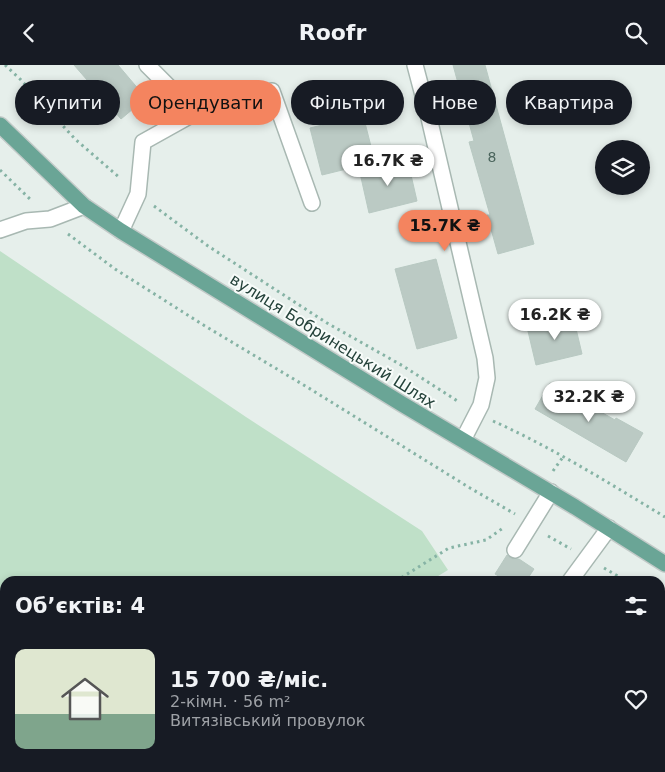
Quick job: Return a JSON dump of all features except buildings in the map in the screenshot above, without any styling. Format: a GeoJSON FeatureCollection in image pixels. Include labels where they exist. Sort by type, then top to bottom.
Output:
{"type":"FeatureCollection","features":[{"type":"Feature","properties":{"kind":"main road","name":"вулиця Бобринецький Шлях"},"geometry":{"type":"LineString","coordinates":[[0,125],[84,206],[121,231],[665,564]]}},
{"type":"Feature","properties":{"kind":"street"},"geometry":{"type":"LineString","coordinates":[[148,65],[162,80]]}},
{"type":"Feature","properties":{"kind":"street"},"geometry":{"type":"LineString","coordinates":[[415,65],[485,359],[487,378],[481,405],[464,441]]}},
{"type":"Feature","properties":{"kind":"street"},"geometry":{"type":"LineString","coordinates":[[281,116],[312,203]]}},
{"type":"Feature","properties":{"kind":"street"},"geometry":{"type":"LineString","coordinates":[[121,231],[138,194],[143,142],[173,125]]}},
{"type":"Feature","properties":{"kind":"street"},"geometry":{"type":"LineString","coordinates":[[0,230],[26,221],[50,219],[84,206]]}},
{"type":"Feature","properties":{"kind":"street"},"geometry":{"type":"LineString","coordinates":[[515,550],[525,521],[550,492]]}},
{"type":"Feature","properties":{"kind":"street"},"geometry":{"type":"LineString","coordinates":[[574,576],[609,528]]}},
{"type":"Feature","properties":{"kind":"path"},"geometry":{"type":"LineString","coordinates":[[5,65],[75,139],[138,194],[208,246],[327,323],[403,366],[477,413],[508,427],[586,469],[665,517]]}},
{"type":"Feature","properties":{"kind":"path"},"geometry":{"type":"LineString","coordinates":[[0,170],[60,228],[123,275],[470,489],[618,576]]}},
{"type":"Feature","properties":{"kind":"path"},"geometry":{"type":"LineString","coordinates":[[404,576],[450,548],[486,540],[525,521]]}},
{"type":"Feature","properties":{"kind":"green space"},"geometry":{"type":"Polygon","coordinates":[[[0,251],[246,417],[422,531],[448,570],[438,576],[0,576],[0,251]]]}}]}
